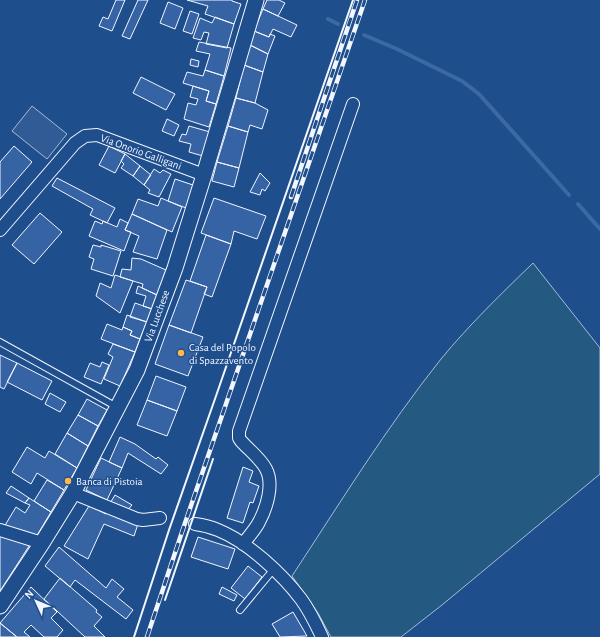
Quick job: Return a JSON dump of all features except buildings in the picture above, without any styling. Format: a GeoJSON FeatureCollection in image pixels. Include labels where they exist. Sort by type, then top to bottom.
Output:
{"type":"FeatureCollection","features":[{"type":"Feature","properties":{"kind":"street","name":"Via Lucchese"},"geometry":{"type":"LineString","coordinates":[[0,606],[73,493],[137,370],[175,268],[256,0]]}},
{"type":"Feature","properties":{"kind":"street"},"geometry":{"type":"LineString","coordinates":[[243,544],[255,529],[262,515],[268,493],[269,479],[266,469],[261,462],[241,442],[239,438],[239,431],[353,104]]}},
{"type":"Feature","properties":{"kind":"street","name":"Via Onorio Galligani"},"geometry":{"type":"LineString","coordinates":[[0,230],[75,143],[85,136],[97,135],[204,175]]}},
{"type":"Feature","properties":{"kind":"street"},"geometry":{"type":"LineString","coordinates":[[73,493],[139,520],[160,518]]}},
{"type":"Feature","properties":{"kind":"street"},"geometry":{"type":"LineString","coordinates":[[194,524],[220,530],[243,544],[265,562],[302,600],[322,637]]}},
{"type":"Feature","properties":{"kind":"street"},"geometry":{"type":"LineString","coordinates":[[0,530],[42,543]]}},
{"type":"Feature","properties":{"kind":"lane"},"geometry":{"type":"LineString","coordinates":[[0,342],[118,408]]}},
{"type":"Feature","properties":{"kind":"lane"},"geometry":{"type":"LineString","coordinates":[[240,610],[273,570]]}},
{"type":"Feature","properties":{"kind":"shaded area"},"geometry":{"type":"Polygon","coordinates":[[[32,106],[67,134],[47,159],[12,131],[32,106]]]}},
{"type":"Feature","properties":{"kind":"shaded area"},"geometry":{"type":"Polygon","coordinates":[[[533,263],[600,348],[600,474],[442,605],[401,637],[331,637],[318,613],[292,576],[401,412],[441,359],[497,298],[533,263]]]}},
{"type":"Feature","properties":{"kind":"waterway"},"geometry":{"type":"LineString","coordinates":[[328,19],[338,24]]}},
{"type":"Feature","properties":{"kind":"waterway"},"geometry":{"type":"LineString","coordinates":[[364,35],[397,49],[462,81],[479,94],[569,195]]}},
{"type":"Feature","properties":{"kind":"waterway"},"geometry":{"type":"LineString","coordinates":[[578,204],[600,229]]}},
{"type":"Feature","properties":{"kind":"railway"},"geometry":{"type":"LineString","coordinates":[[291,197],[357,0]]}},
{"type":"Feature","properties":{"kind":"railway"},"geometry":{"type":"LineString","coordinates":[[147,637],[365,0]]}},
{"type":"Feature","properties":{"kind":"wall"},"geometry":{"type":"LineString","coordinates":[[134,637],[169,530],[353,0]]}},
{"type":"Feature","properties":{"kind":"wall"},"geometry":{"type":"LineString","coordinates":[[165,600],[213,459]]}},
{"type":"Feature","properties":{"kind":"place","name":"Casa del Popolo di Spazzavento"},"geometry":{"type":"Point","coordinates":[181,353]}},
{"type":"Feature","properties":{"kind":"place","name":"Banca di Pistoia"},"geometry":{"type":"Point","coordinates":[68,481]}}]}
